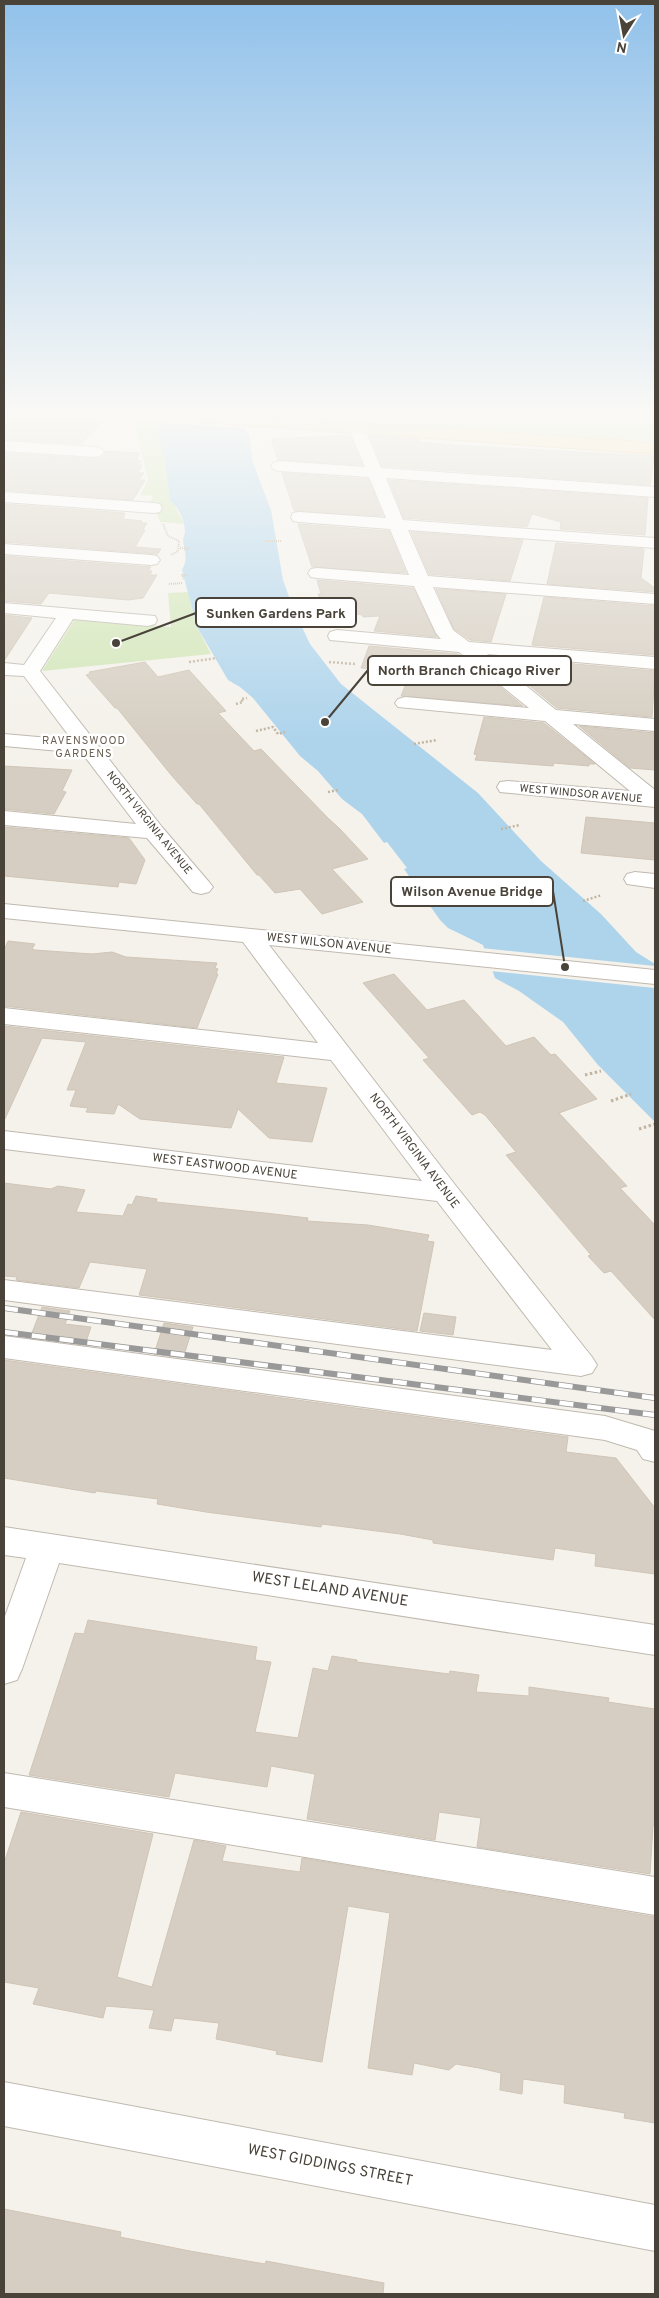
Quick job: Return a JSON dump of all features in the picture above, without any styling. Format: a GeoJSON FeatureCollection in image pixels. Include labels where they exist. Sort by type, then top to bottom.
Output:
{"type":"FeatureCollection","features":[{"type":"Feature","properties":{"kind":"street"},"geometry":{"type":"LineString","coordinates":[[377,523],[655,543]]}},
{"type":"Feature","properties":{"kind":"street"},"geometry":{"type":"LineString","coordinates":[[399,525],[421,581],[445,633],[655,800]]}},
{"type":"Feature","properties":{"kind":"street"},"geometry":{"type":"LineString","coordinates":[[4,549],[151,560]]}},
{"type":"Feature","properties":{"kind":"street"},"geometry":{"type":"LineString","coordinates":[[317,572],[655,599]]}},
{"type":"Feature","properties":{"kind":"street"},"geometry":{"type":"LineString","coordinates":[[4,608],[148,620]]}},
{"type":"Feature","properties":{"kind":"street"},"geometry":{"type":"LineString","coordinates":[[4,669],[30,671],[68,613]]}},
{"type":"Feature","properties":{"kind":"street"},"geometry":{"type":"LineString","coordinates":[[337,636],[655,662]]}},
{"type":"Feature","properties":{"kind":"street","name":"NORTH VIRGINIA AVENUE"},"geometry":{"type":"LineString","coordinates":[[30,671],[154,832],[201,887]]}},
{"type":"Feature","properties":{"kind":"street"},"geometry":{"type":"LineString","coordinates":[[405,704],[655,725]]}},
{"type":"Feature","properties":{"kind":"street"},"geometry":{"type":"LineString","coordinates":[[4,740],[87,747]]}},
{"type":"Feature","properties":{"kind":"street","name":"WEST WINDSOR AVENUE"},"geometry":{"type":"LineString","coordinates":[[508,787],[655,800]]}},
{"type":"Feature","properties":{"kind":"street"},"geometry":{"type":"LineString","coordinates":[[4,818],[154,832]]}},
{"type":"Feature","properties":{"kind":"street","name":"WEST WILSON AVENUE"},"geometry":{"type":"LineString","coordinates":[[4,911],[655,977]]}},
{"type":"Feature","properties":{"kind":"street","name":"NORTH VIRGINIA AVENUE"},"geometry":{"type":"LineString","coordinates":[[4,1290],[581,1365],[446,1193],[250,936]]}},
{"type":"Feature","properties":{"kind":"street"},"geometry":{"type":"LineString","coordinates":[[4,1016],[340,1053]]}},
{"type":"Feature","properties":{"kind":"street","name":"WEST EASTWOOD AVENUE"},"geometry":{"type":"LineString","coordinates":[[4,1140],[446,1193]]}},
{"type":"Feature","properties":{"kind":"street"},"geometry":{"type":"LineString","coordinates":[[4,1347],[605,1428],[652,1445]]}},
{"type":"Feature","properties":{"kind":"street","name":"WEST LELAND AVENUE"},"geometry":{"type":"LineString","coordinates":[[4,1541],[655,1640]]}},
{"type":"Feature","properties":{"kind":"street"},"geometry":{"type":"LineString","coordinates":[[4,1669],[47,1547]]}},
{"type":"Feature","properties":{"kind":"street"},"geometry":{"type":"LineString","coordinates":[[4,1790],[655,1896]]}},
{"type":"Feature","properties":{"kind":"street","name":"WEST GIDDINGS STREET"},"geometry":{"type":"LineString","coordinates":[[4,2104],[655,2228]]}},
{"type":"Feature","properties":{"kind":"path"},"geometry":{"type":"LineString","coordinates":[[162,523],[168,536],[179,541],[180,548]]}},
{"type":"Feature","properties":{"kind":"path"},"geometry":{"type":"LineString","coordinates":[[266,541],[282,540]]}},
{"type":"Feature","properties":{"kind":"path"},"geometry":{"type":"LineString","coordinates":[[180,548],[190,549]]}},
{"type":"Feature","properties":{"kind":"path"},"geometry":{"type":"LineString","coordinates":[[151,560],[174,554],[180,548]]}},
{"type":"Feature","properties":{"kind":"path"},"geometry":{"type":"LineString","coordinates":[[184,579],[182,575],[188,575]]}},
{"type":"Feature","properties":{"kind":"path"},"geometry":{"type":"LineString","coordinates":[[169,584],[182,583]]}},
{"type":"Feature","properties":{"kind":"path"},"geometry":{"type":"LineString","coordinates":[[189,662],[216,658]]}},
{"type":"Feature","properties":{"kind":"path"},"geometry":{"type":"LineString","coordinates":[[329,662],[355,664]]}},
{"type":"Feature","properties":{"kind":"path"},"geometry":{"type":"LineString","coordinates":[[236,704],[243,702],[241,699],[247,698]]}},
{"type":"Feature","properties":{"kind":"path"},"geometry":{"type":"LineString","coordinates":[[256,731],[273,727],[278,734],[286,732]]}},
{"type":"Feature","properties":{"kind":"path"},"geometry":{"type":"LineString","coordinates":[[414,744],[437,740]]}},
{"type":"Feature","properties":{"kind":"path"},"geometry":{"type":"LineString","coordinates":[[328,792],[338,790]]}},
{"type":"Feature","properties":{"kind":"path"},"geometry":{"type":"LineString","coordinates":[[501,829],[520,825]]}},
{"type":"Feature","properties":{"kind":"path"},"geometry":{"type":"LineString","coordinates":[[583,901],[602,895]]}},
{"type":"Feature","properties":{"kind":"path"},"geometry":{"type":"LineString","coordinates":[[585,1075],[602,1071]]}},
{"type":"Feature","properties":{"kind":"path"},"geometry":{"type":"LineString","coordinates":[[610,1101],[631,1094]]}},
{"type":"Feature","properties":{"kind":"path"},"geometry":{"type":"LineString","coordinates":[[639,1129],[655,1124]]}},
{"type":"Feature","properties":{"kind":"green space"},"geometry":{"type":"Polygon","coordinates":[[[188,592],[197,627],[211,654],[42,671],[75,619],[171,627],[168,593],[188,592]]]}},
{"type":"Feature","properties":{"kind":"water"},"geometry":{"type":"Polygon","coordinates":[[[184,523],[273,523],[283,580],[293,608],[310,644],[341,684],[478,793],[541,861],[601,914],[636,952],[655,964],[655,1122],[598,1065],[563,1022],[519,991],[495,978],[483,945],[448,928],[440,920],[404,869],[407,868],[387,842],[384,843],[362,814],[342,799],[318,771],[300,756],[253,698],[228,680],[197,627],[182,570],[186,558],[183,540],[184,523]]]}},
{"type":"Feature","properties":{"kind":"pier"},"geometry":{"type":"Polygon","coordinates":[[[481,948],[655,966],[655,988],[490,971],[481,948]]]}},
{"type":"Feature","properties":{"kind":"building"},"geometry":{"type":"Polygon","coordinates":[[[4,523],[147,523],[135,547],[161,549],[158,554],[4,542],[4,523]]]}},
{"type":"Feature","properties":{"kind":"building"},"geometry":{"type":"Polygon","coordinates":[[[476,523],[528,523],[527,527],[476,523]]]}},
{"type":"Feature","properties":{"kind":"building"},"geometry":{"type":"Polygon","coordinates":[[[561,523],[646,523],[645,535],[560,529],[561,523]]]}},
{"type":"Feature","properties":{"kind":"building"},"geometry":{"type":"Polygon","coordinates":[[[298,524],[389,531],[406,573],[312,567],[298,524]]]}},
{"type":"Feature","properties":{"kind":"building"},"geometry":{"type":"Polygon","coordinates":[[[411,532],[523,540],[510,581],[429,574],[411,532]]]}},
{"type":"Feature","properties":{"kind":"building"},"geometry":{"type":"Polygon","coordinates":[[[556,543],[644,549],[641,578],[655,588],[655,592],[547,584],[556,543]]]}},
{"type":"Feature","properties":{"kind":"building"},"geometry":{"type":"Polygon","coordinates":[[[4,556],[151,567],[148,571],[152,571],[150,575],[157,575],[143,598],[128,600],[49,593],[41,604],[4,601],[4,556]]]}},
{"type":"Feature","properties":{"kind":"building"},"geometry":{"type":"Polygon","coordinates":[[[317,580],[413,588],[437,637],[374,631],[380,616],[363,617],[356,614],[326,616],[318,594],[321,594],[317,580]]]}},
{"type":"Feature","properties":{"kind":"building"},"geometry":{"type":"Polygon","coordinates":[[[436,589],[506,594],[491,642],[470,640],[454,629],[436,589]]]}},
{"type":"Feature","properties":{"kind":"building"},"geometry":{"type":"Polygon","coordinates":[[[544,597],[655,606],[655,655],[532,645],[544,597]]]}},
{"type":"Feature","properties":{"kind":"building"},"geometry":{"type":"Polygon","coordinates":[[[4,615],[32,618],[4,661],[4,615]]]}},
{"type":"Feature","properties":{"kind":"building"},"geometry":{"type":"Polygon","coordinates":[[[369,646],[458,654],[481,672],[480,678],[494,682],[523,706],[401,696],[405,686],[404,681],[371,678],[376,669],[361,668],[369,646]]]}},
{"type":"Feature","properties":{"kind":"building"},"geometry":{"type":"Polygon","coordinates":[[[529,660],[655,671],[652,717],[557,708],[524,681],[529,660]]]}},
{"type":"Feature","properties":{"kind":"building"},"geometry":{"type":"Polygon","coordinates":[[[145,662],[158,677],[189,670],[226,711],[218,713],[254,751],[261,749],[368,859],[332,869],[363,902],[322,914],[300,889],[275,893],[257,875],[199,804],[172,776],[117,708],[86,675],[90,674],[89,672],[145,662]]]}},
{"type":"Feature","properties":{"kind":"building"},"geometry":{"type":"Polygon","coordinates":[[[484,717],[544,723],[595,764],[589,764],[589,766],[554,763],[553,766],[475,760],[477,755],[474,754],[484,717]]]}},
{"type":"Feature","properties":{"kind":"building"},"geometry":{"type":"Polygon","coordinates":[[[579,726],[655,733],[655,770],[630,768],[579,726]]]}},
{"type":"Feature","properties":{"kind":"building"},"geometry":{"type":"Polygon","coordinates":[[[4,766],[72,770],[62,791],[66,792],[54,814],[4,809],[4,766]]]}},
{"type":"Feature","properties":{"kind":"building"},"geometry":{"type":"Polygon","coordinates":[[[586,817],[655,823],[655,860],[581,853],[586,817]]]}},
{"type":"Feature","properties":{"kind":"building"},"geometry":{"type":"Polygon","coordinates":[[[4,827],[129,838],[145,860],[136,884],[119,882],[118,887],[4,876],[4,827]]]}},
{"type":"Feature","properties":{"kind":"building"},"geometry":{"type":"Polygon","coordinates":[[[8,941],[35,944],[32,949],[35,950],[92,954],[112,952],[126,957],[217,963],[215,968],[218,969],[216,974],[218,974],[197,1028],[4,1006],[4,950],[8,941]]]}},
{"type":"Feature","properties":{"kind":"building"},"geometry":{"type":"Polygon","coordinates":[[[394,974],[427,1010],[464,1000],[506,1046],[534,1037],[551,1055],[555,1054],[597,1099],[559,1113],[627,1186],[620,1188],[655,1225],[655,1320],[611,1271],[604,1273],[588,1256],[591,1255],[506,1155],[516,1152],[485,1115],[480,1112],[472,1115],[423,1060],[429,1058],[363,983],[394,974]]]}},
{"type":"Feature","properties":{"kind":"building"},"geometry":{"type":"Polygon","coordinates":[[[4,1026],[284,1057],[276,1083],[327,1088],[312,1142],[269,1138],[238,1109],[231,1128],[140,1119],[118,1104],[114,1114],[86,1112],[88,1108],[70,1106],[76,1090],[67,1090],[86,1042],[42,1038],[4,1121],[4,1026]]]}},
{"type":"Feature","properties":{"kind":"building"},"geometry":{"type":"Polygon","coordinates":[[[4,1183],[51,1189],[58,1186],[85,1190],[76,1212],[123,1216],[128,1204],[132,1205],[136,1196],[157,1199],[156,1202],[308,1218],[307,1221],[368,1225],[429,1235],[427,1241],[434,1242],[417,1331],[139,1295],[147,1269],[90,1262],[79,1288],[16,1280],[17,1277],[4,1276],[4,1183]]]}},
{"type":"Feature","properties":{"kind":"building"},"geometry":{"type":"Polygon","coordinates":[[[42,1307],[70,1311],[65,1324],[91,1327],[85,1345],[30,1338],[42,1307]]]}},
{"type":"Feature","properties":{"kind":"building"},"geometry":{"type":"Polygon","coordinates":[[[424,1313],[456,1317],[453,1335],[420,1331],[424,1313]]]}},
{"type":"Feature","properties":{"kind":"building"},"geometry":{"type":"Polygon","coordinates":[[[164,1323],[193,1327],[183,1358],[154,1354],[164,1323]]]}},
{"type":"Feature","properties":{"kind":"building"},"geometry":{"type":"Polygon","coordinates":[[[4,1360],[568,1437],[566,1452],[616,1458],[655,1508],[655,1574],[595,1566],[596,1554],[555,1548],[553,1560],[433,1543],[433,1540],[400,1534],[322,1524],[321,1527],[206,1512],[157,1504],[158,1499],[96,1491],[95,1493],[4,1478],[4,1360]]]}},
{"type":"Feature","properties":{"kind":"building"},"geometry":{"type":"Polygon","coordinates":[[[88,1620],[257,1647],[255,1660],[271,1662],[255,1732],[298,1738],[313,1668],[328,1671],[332,1656],[357,1660],[357,1662],[449,1674],[450,1671],[479,1675],[476,1692],[529,1696],[529,1687],[609,1698],[608,1702],[655,1709],[655,1825],[653,1825],[650,1874],[477,1847],[481,1818],[439,1812],[435,1840],[307,1819],[315,1774],[271,1766],[267,1787],[175,1773],[169,1797],[29,1775],[75,1633],[84,1634],[88,1620]]]}},
{"type":"Feature","properties":{"kind":"building"},"geometry":{"type":"Polygon","coordinates":[[[21,1812],[153,1834],[117,1977],[152,1987],[194,1840],[226,1846],[222,1861],[300,1872],[302,1858],[655,1917],[655,2123],[624,2118],[625,2113],[564,2103],[565,2085],[523,2079],[522,2094],[500,2090],[501,2073],[479,2068],[456,2064],[449,2070],[414,2063],[412,2075],[368,2068],[390,1913],[348,1906],[322,2062],[276,2054],[277,2051],[216,2039],[219,2023],[174,2018],[171,2031],[149,2028],[154,2010],[106,2006],[103,2018],[33,2004],[39,1988],[4,1982],[4,1863],[21,1812]]]}},
{"type":"Feature","properties":{"kind":"building"},"geometry":{"type":"Polygon","coordinates":[[[4,2209],[121,2232],[120,2237],[190,2251],[265,2264],[266,2261],[384,2283],[383,2294],[4,2294],[4,2209]]]}},
{"type":"Feature","properties":{"kind":"railway"},"geometry":{"type":"LineString","coordinates":[[4,1308],[655,1398]]}},
{"type":"Feature","properties":{"kind":"railway"},"geometry":{"type":"LineString","coordinates":[[4,1332],[655,1415]]}},
{"type":"Feature","properties":{"kind":"place","name":"Sunken Gardens Park"},"geometry":{"type":"Point","coordinates":[116,643]}},
{"type":"Feature","properties":{"kind":"place","name":"North Branch Chicago River"},"geometry":{"type":"Point","coordinates":[325,722]}},
{"type":"Feature","properties":{"kind":"place","name":"Wilson Avenue Bridge"},"geometry":{"type":"Point","coordinates":[565,967]}},
{"type":"Feature","properties":{"kind":"district","name":"RAVENSWOOD GARDENS"},"geometry":{"type":"Point","coordinates":[84,747]}}]}
